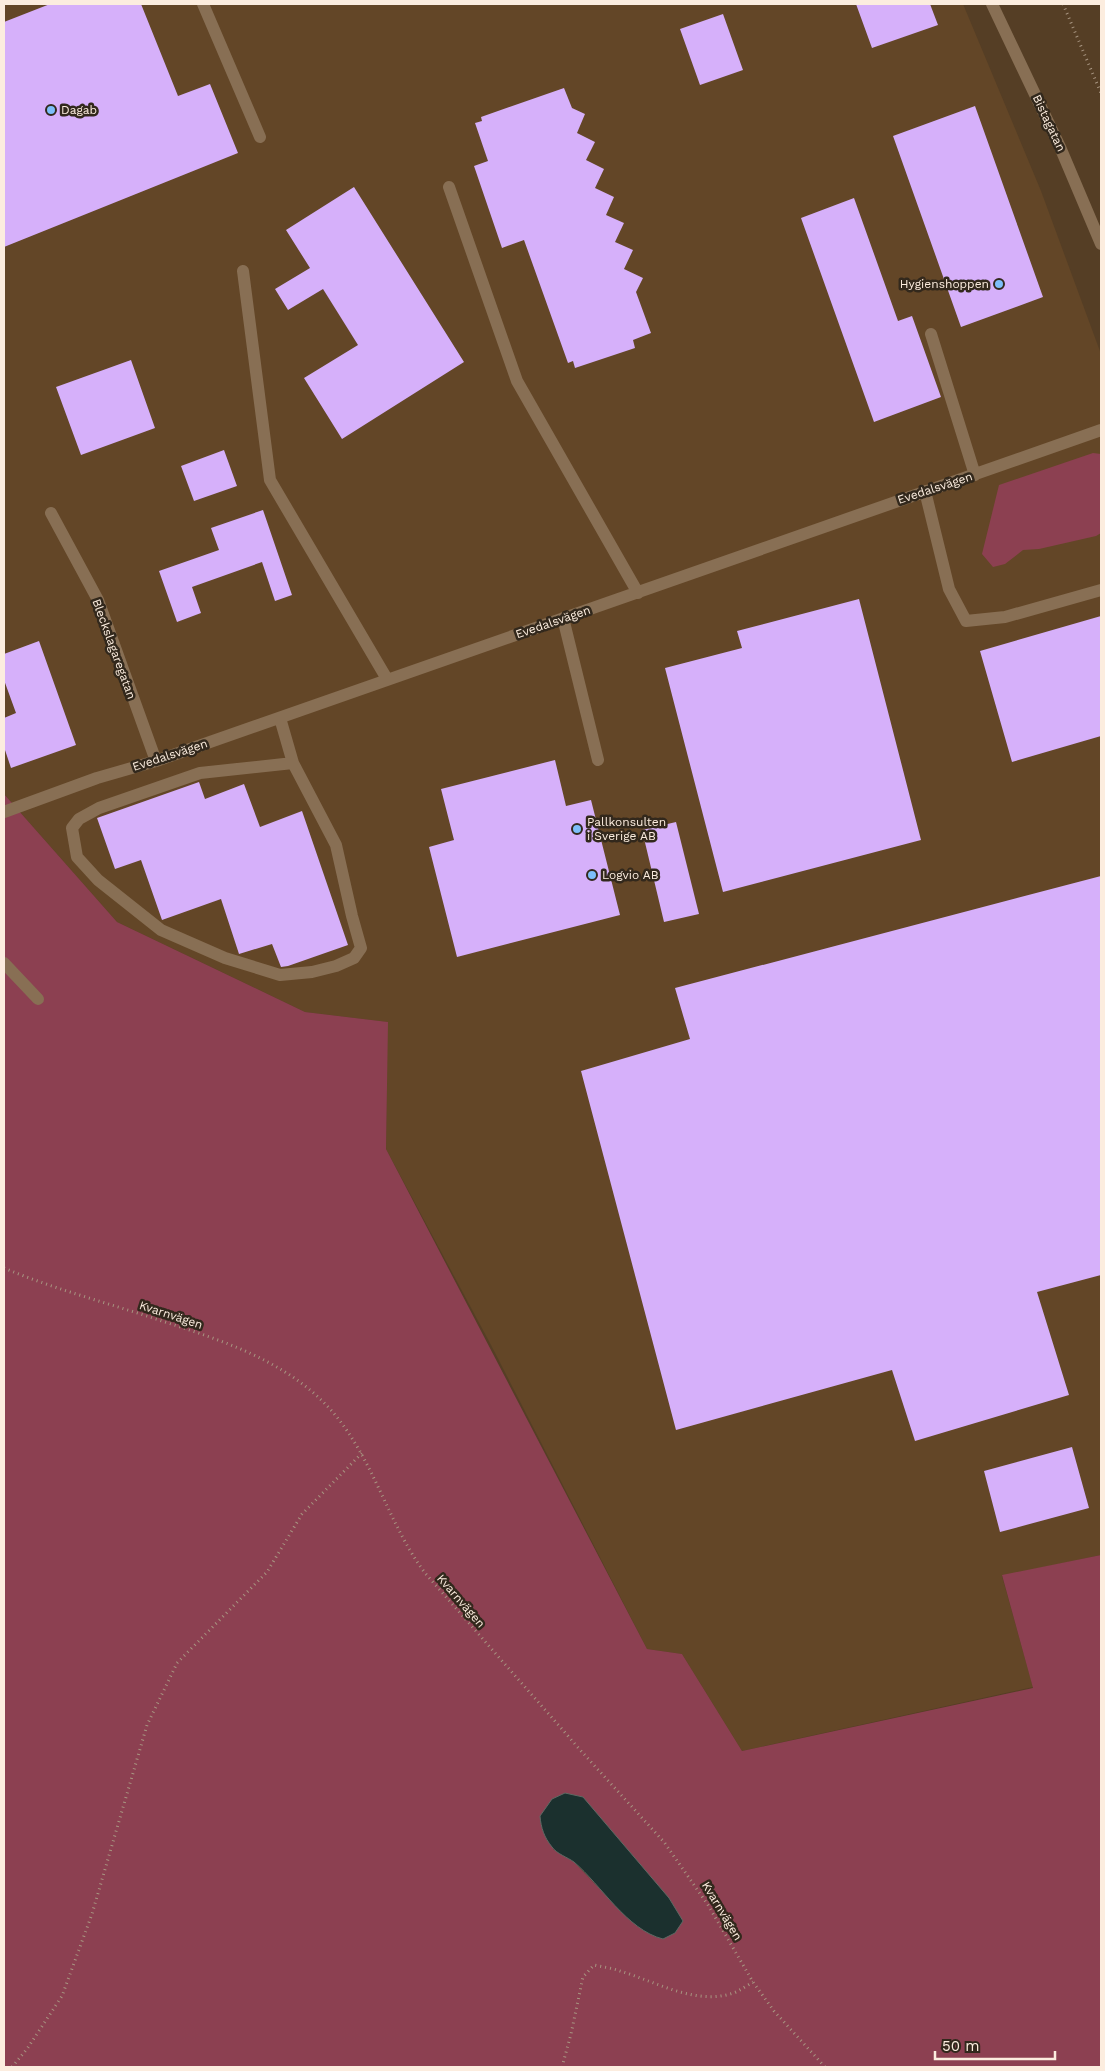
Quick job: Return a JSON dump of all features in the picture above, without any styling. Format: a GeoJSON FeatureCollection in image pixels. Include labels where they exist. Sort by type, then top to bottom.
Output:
{"type":"FeatureCollection","features":[{"type":"Feature","properties":{"kind":"street"},"geometry":{"type":"LineString","coordinates":[[203,4],[260,137]]}},
{"type":"Feature","properties":{"kind":"street","name":"Bistagatan"},"geometry":{"type":"LineString","coordinates":[[992,4],[1060,147],[1101,244]]}},
{"type":"Feature","properties":{"kind":"street"},"geometry":{"type":"LineString","coordinates":[[449,187],[517,381],[638,593]]}},
{"type":"Feature","properties":{"kind":"street"},"geometry":{"type":"LineString","coordinates":[[244,271],[270,480],[387,679]]}},
{"type":"Feature","properties":{"kind":"street"},"geometry":{"type":"LineString","coordinates":[[932,334],[975,475]]}},
{"type":"Feature","properties":{"kind":"street","name":"Evedalsvägen"},"geometry":{"type":"LineString","coordinates":[[4,812],[97,778],[156,761],[280,718],[1101,430]]}},
{"type":"Feature","properties":{"kind":"street"},"geometry":{"type":"LineString","coordinates":[[925,491],[950,589],[966,621],[1005,617],[1101,590]]}},
{"type":"Feature","properties":{"kind":"street","name":"Bleckslagaregatan"},"geometry":{"type":"LineString","coordinates":[[50,513],[98,600],[156,761]]}},
{"type":"Feature","properties":{"kind":"street"},"geometry":{"type":"LineString","coordinates":[[563,618],[598,760]]}},
{"type":"Feature","properties":{"kind":"street"},"geometry":{"type":"LineString","coordinates":[[280,718],[293,763],[336,845],[361,948],[354,958],[336,966],[312,972],[280,975],[225,958],[161,930],[98,880],[77,857],[72,828],[79,819],[99,808],[200,773],[293,763]]}},
{"type":"Feature","properties":{"kind":"street"},"geometry":{"type":"LineString","coordinates":[[4,963],[38,999]]}},
{"type":"Feature","properties":{"kind":"path"},"geometry":{"type":"LineString","coordinates":[[1063,4],[1101,93]]}},
{"type":"Feature","properties":{"kind":"path","name":"Kvarnvägen"},"geometry":{"type":"LineString","coordinates":[[4,1268],[229,1344],[292,1375],[328,1407],[362,1453],[390,1516],[412,1555],[425,1573],[582,1752],[664,1842],[708,1905],[753,1982],[790,2031],[825,2067]]}},
{"type":"Feature","properties":{"kind":"path"},"geometry":{"type":"LineString","coordinates":[[12,2067],[27,2049],[62,1996],[92,1914],[147,1725],[177,1663],[267,1572],[302,1514],[362,1453]]}},
{"type":"Feature","properties":{"kind":"path"},"geometry":{"type":"LineString","coordinates":[[562,2067],[583,1977],[594,1965],[620,1971],[678,1992],[696,1995],[727,1994],[753,1982]]}},
{"type":"Feature","properties":{"kind":"shaded area"},"geometry":{"type":"Polygon","coordinates":[[[4,4],[963,4],[1041,191],[1101,354],[1101,1555],[1002,1576],[1033,1687],[742,1751],[682,1654],[647,1649],[491,1345],[386,1149],[387,1022],[305,1012],[117,922],[4,794],[4,4]]]}},
{"type":"Feature","properties":{"kind":"shaded area"},"geometry":{"type":"Polygon","coordinates":[[[1093,453],[1101,454],[1101,533],[1096,536],[1039,549],[1023,550],[1005,564],[993,567],[982,554],[999,485],[1093,453]]]}},
{"type":"Feature","properties":{"kind":"shaded area"},"geometry":{"type":"Polygon","coordinates":[[[4,794],[117,922],[305,1012],[388,1022],[386,1149],[647,1649],[682,1654],[742,1751],[1033,1688],[1002,1575],[1101,1555],[1101,2067],[4,2067],[4,794]],[[583,1797],[553,1849],[573,1861],[620,1910],[583,1797]]]}},
{"type":"Feature","properties":{"kind":"water"},"geometry":{"type":"Polygon","coordinates":[[[565,1793],[583,1797],[669,1898],[683,1921],[675,1933],[663,1939],[650,1934],[638,1926],[615,1906],[574,1862],[559,1854],[552,1847],[543,1832],[540,1816],[552,1799],[565,1793]]]}},
{"type":"Feature","properties":{"kind":"building"},"geometry":{"type":"Polygon","coordinates":[[[50,4],[141,4],[178,96],[210,84],[238,153],[4,247],[4,22],[50,4]]]}},
{"type":"Feature","properties":{"kind":"building"},"geometry":{"type":"Polygon","coordinates":[[[856,4],[930,4],[938,25],[872,48],[856,4]]]}},
{"type":"Feature","properties":{"kind":"building"},"geometry":{"type":"Polygon","coordinates":[[[723,14],[743,70],[700,85],[680,29],[723,14]]]}},
{"type":"Feature","properties":{"kind":"building"},"geometry":{"type":"Polygon","coordinates":[[[564,88],[572,108],[585,114],[577,133],[595,142],[586,160],[604,169],[595,188],[614,197],[606,215],[624,223],[615,242],[633,250],[624,269],[643,278],[636,292],[651,333],[633,340],[635,348],[575,368],[573,361],[568,363],[524,240],[502,248],[474,166],[488,161],[475,123],[482,121],[481,117],[564,88]]]}},
{"type":"Feature","properties":{"kind":"building"},"geometry":{"type":"Polygon","coordinates":[[[975,106],[1043,297],[961,327],[893,136],[975,106]]]}},
{"type":"Feature","properties":{"kind":"building"},"geometry":{"type":"Polygon","coordinates":[[[354,187],[464,362],[342,439],[304,378],[358,345],[323,289],[288,310],[275,289],[310,268],[286,230],[354,187]]]}},
{"type":"Feature","properties":{"kind":"building"},"geometry":{"type":"Polygon","coordinates":[[[854,198],[898,321],[912,316],[941,397],[874,422],[801,218],[854,198]]]}},
{"type":"Feature","properties":{"kind":"building"},"geometry":{"type":"Polygon","coordinates":[[[131,360],[155,428],[81,455],[56,387],[131,360]]]}},
{"type":"Feature","properties":{"kind":"building"},"geometry":{"type":"Polygon","coordinates":[[[224,450],[237,486],[194,501],[181,466],[224,450]]]}},
{"type":"Feature","properties":{"kind":"building"},"geometry":{"type":"Polygon","coordinates":[[[263,510],[292,595],[275,601],[262,562],[192,587],[201,613],[177,622],[159,571],[219,550],[211,528],[263,510]]]}},
{"type":"Feature","properties":{"kind":"building"},"geometry":{"type":"Polygon","coordinates":[[[859,599],[921,840],[723,892],[665,668],[742,648],[737,631],[859,599]]]}},
{"type":"Feature","properties":{"kind":"building"},"geometry":{"type":"Polygon","coordinates":[[[1101,616],[1101,736],[1012,762],[980,651],[1101,616]]]}},
{"type":"Feature","properties":{"kind":"building"},"geometry":{"type":"Polygon","coordinates":[[[39,641],[76,745],[11,768],[4,747],[4,718],[16,713],[4,680],[4,654],[39,641]]]}},
{"type":"Feature","properties":{"kind":"building"},"geometry":{"type":"Polygon","coordinates":[[[555,760],[566,806],[591,800],[620,915],[457,957],[429,847],[454,840],[441,789],[555,760]]]}},
{"type":"Feature","properties":{"kind":"building"},"geometry":{"type":"Polygon","coordinates":[[[199,782],[205,799],[244,784],[260,827],[302,811],[348,945],[281,967],[272,944],[239,954],[221,899],[162,920],[141,860],[115,869],[97,818],[199,782]]]}},
{"type":"Feature","properties":{"kind":"building"},"geometry":{"type":"Polygon","coordinates":[[[676,822],[699,914],[664,922],[642,830],[676,822]]]}},
{"type":"Feature","properties":{"kind":"building"},"geometry":{"type":"Polygon","coordinates":[[[1101,876],[1101,1275],[1037,1292],[1069,1395],[915,1441],[892,1370],[676,1430],[581,1071],[690,1039],[675,988],[1101,876]]]}},
{"type":"Feature","properties":{"kind":"building"},"geometry":{"type":"Polygon","coordinates":[[[1072,1447],[1089,1508],[1000,1532],[984,1471],[1072,1447]]]}},
{"type":"Feature","properties":{"kind":"place","name":"Dagab"},"geometry":{"type":"Point","coordinates":[51,110]}},
{"type":"Feature","properties":{"kind":"place","name":"Hygienshoppen"},"geometry":{"type":"Point","coordinates":[999,284]}},
{"type":"Feature","properties":{"kind":"place","name":"Pallkonsulten i Sverige AB"},"geometry":{"type":"Point","coordinates":[577,829]}},
{"type":"Feature","properties":{"kind":"place","name":"Logvio AB"},"geometry":{"type":"Point","coordinates":[592,875]}}]}
